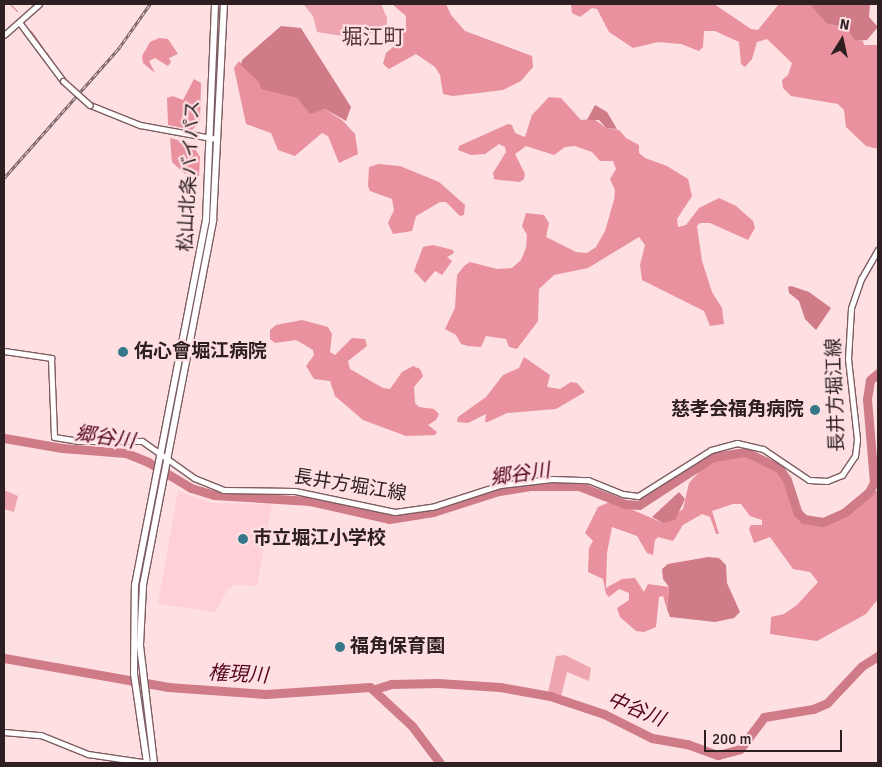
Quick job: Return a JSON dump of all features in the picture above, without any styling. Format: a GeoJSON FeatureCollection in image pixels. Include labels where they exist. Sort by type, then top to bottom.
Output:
{"type":"FeatureCollection","features":[{"type":"Feature","properties":{"kind":"highway","name":"松山北条バイパス"},"geometry":{"type":"LineString","coordinates":[[148,763],[134,674],[136,585],[156,473],[200,264],[206,220],[215,4]]}},
{"type":"Feature","properties":{"kind":"highway","name":"松山北条バイパス"},"geometry":{"type":"LineString","coordinates":[[154,763],[144,694],[140,645],[143,584],[205,273],[213,220],[224,4]]}},
{"type":"Feature","properties":{"kind":"main road"},"geometry":{"type":"LineString","coordinates":[[4,35],[39,4]]}},
{"type":"Feature","properties":{"kind":"main road"},"geometry":{"type":"LineString","coordinates":[[19,22],[63,81],[90,105],[140,124],[218,139]]}},
{"type":"Feature","properties":{"kind":"main road","name":"長井方堀江線"},"geometry":{"type":"LineString","coordinates":[[4,351],[51,358],[54,437],[78,441],[142,441],[167,461],[194,478],[217,488],[295,492],[394,512],[432,507],[500,485],[552,479],[588,480],[623,494],[638,496],[711,450],[737,443],[763,449],[809,480],[831,480],[846,472],[855,456],[857,439],[848,359],[851,308],[860,279],[878,250]]}},
{"type":"Feature","properties":{"kind":"street"},"geometry":{"type":"LineString","coordinates":[[4,732],[41,735],[88,754],[148,763]]}},
{"type":"Feature","properties":{"kind":"shaded area"},"geometry":{"type":"Polygon","coordinates":[[[381,4],[387,18],[387,24],[361,39],[317,32],[313,16],[304,5],[381,4]]]}},
{"type":"Feature","properties":{"kind":"shaded area"},"geometry":{"type":"Polygon","coordinates":[[[392,4],[446,4],[451,15],[465,31],[532,56],[533,67],[521,81],[503,90],[453,96],[443,94],[440,75],[435,67],[416,54],[389,69],[383,64],[386,53],[398,43],[406,25],[406,16],[392,4]]]}},
{"type":"Feature","properties":{"kind":"shaded area"},"geometry":{"type":"Polygon","coordinates":[[[571,4],[714,4],[751,29],[758,30],[779,4],[810,4],[832,25],[847,29],[855,41],[863,41],[864,45],[878,45],[878,149],[866,146],[846,127],[844,110],[838,104],[791,96],[783,88],[782,80],[788,75],[792,63],[767,39],[757,42],[752,59],[745,67],[741,64],[739,42],[715,31],[704,31],[703,47],[699,51],[681,44],[658,42],[633,48],[609,32],[597,9],[592,8],[580,17],[572,13],[571,4]]]}},
{"type":"Feature","properties":{"kind":"shaded area"},"geometry":{"type":"Polygon","coordinates":[[[810,4],[870,4],[869,17],[878,27],[867,40],[855,41],[847,29],[826,23],[810,4]]]}},
{"type":"Feature","properties":{"kind":"shaded area"},"geometry":{"type":"Polygon","coordinates":[[[281,26],[301,28],[351,107],[346,121],[325,109],[310,114],[297,98],[261,89],[259,82],[241,65],[242,60],[281,26]]]}},
{"type":"Feature","properties":{"kind":"shaded area"},"geometry":{"type":"Polygon","coordinates":[[[159,38],[168,39],[178,54],[169,58],[171,62],[168,66],[155,58],[149,61],[155,73],[143,63],[142,56],[150,42],[159,38]]]}},
{"type":"Feature","properties":{"kind":"shaded area"},"geometry":{"type":"Polygon","coordinates":[[[239,61],[267,89],[297,98],[310,113],[325,109],[343,121],[355,134],[358,154],[339,163],[328,136],[322,133],[295,156],[278,150],[271,133],[246,124],[234,68],[239,61]]]}},
{"type":"Feature","properties":{"kind":"shaded area"},"geometry":{"type":"Polygon","coordinates":[[[194,79],[201,83],[200,122],[192,130],[168,125],[167,98],[173,96],[183,100],[194,79]]]}},
{"type":"Feature","properties":{"kind":"shaded area"},"geometry":{"type":"Polygon","coordinates":[[[549,97],[561,98],[581,120],[594,119],[606,128],[619,130],[626,138],[639,145],[639,153],[645,158],[667,166],[688,179],[692,196],[677,219],[678,227],[686,225],[699,208],[719,198],[736,206],[753,221],[755,228],[748,240],[710,223],[700,223],[697,226],[702,261],[712,292],[722,308],[724,324],[710,326],[704,311],[642,280],[640,265],[645,245],[639,237],[588,268],[554,275],[539,289],[538,321],[517,349],[509,347],[506,339],[486,336],[481,347],[468,346],[461,344],[456,335],[445,329],[455,308],[457,275],[464,266],[470,262],[497,269],[512,268],[521,260],[526,248],[527,235],[522,226],[526,213],[544,215],[549,223],[546,237],[576,252],[587,253],[596,247],[605,231],[614,200],[615,190],[610,179],[616,169],[613,161],[600,161],[592,152],[575,146],[565,147],[554,155],[526,146],[515,154],[525,174],[524,179],[520,182],[494,179],[493,173],[506,152],[505,147],[499,144],[485,154],[471,155],[458,150],[459,146],[508,124],[512,125],[515,133],[525,137],[532,115],[549,97]]]}},
{"type":"Feature","properties":{"kind":"shaded area"},"geometry":{"type":"Polygon","coordinates":[[[595,105],[607,112],[617,129],[606,128],[599,120],[587,120],[595,105]]]}},
{"type":"Feature","properties":{"kind":"shaded area"},"geometry":{"type":"Polygon","coordinates":[[[170,138],[192,144],[200,157],[199,176],[185,174],[172,162],[170,138]]]}},
{"type":"Feature","properties":{"kind":"shaded area"},"geometry":{"type":"Polygon","coordinates":[[[378,164],[400,166],[439,182],[465,205],[464,215],[460,216],[446,202],[440,202],[416,216],[412,231],[393,234],[388,223],[394,210],[392,199],[370,191],[368,186],[369,167],[378,164]]]}},
{"type":"Feature","properties":{"kind":"shaded area"},"geometry":{"type":"Polygon","coordinates":[[[433,245],[453,250],[454,253],[447,257],[452,261],[442,275],[435,271],[425,283],[414,271],[423,247],[433,245]]]}},
{"type":"Feature","properties":{"kind":"shaded area"},"geometry":{"type":"Polygon","coordinates":[[[791,286],[809,292],[831,308],[816,330],[805,319],[799,301],[789,293],[788,287],[791,286]]]}},
{"type":"Feature","properties":{"kind":"shaded area"},"geometry":{"type":"Polygon","coordinates":[[[302,320],[328,327],[332,334],[330,352],[335,355],[352,338],[365,339],[367,346],[348,361],[350,369],[383,388],[390,389],[402,372],[413,366],[420,369],[423,376],[414,387],[415,403],[419,407],[434,409],[439,414],[436,420],[428,425],[437,432],[435,435],[406,436],[363,420],[335,396],[330,381],[314,379],[306,366],[314,355],[313,350],[296,340],[275,343],[270,339],[270,330],[276,325],[302,320]]]}},
{"type":"Feature","properties":{"kind":"shaded area"},"geometry":{"type":"Polygon","coordinates":[[[524,357],[550,375],[547,387],[560,389],[571,382],[577,383],[585,392],[556,409],[507,413],[488,422],[485,422],[486,414],[468,423],[457,422],[458,417],[486,397],[503,375],[519,368],[524,357]]]}},
{"type":"Feature","properties":{"kind":"shaded area"},"geometry":{"type":"Polygon","coordinates":[[[733,450],[763,456],[779,466],[789,477],[798,511],[804,517],[822,520],[843,512],[869,490],[878,491],[878,599],[866,614],[817,641],[770,634],[771,617],[784,614],[797,605],[818,582],[810,572],[793,569],[770,537],[754,543],[749,529],[751,525],[762,525],[762,520],[750,516],[741,504],[733,504],[712,511],[719,534],[716,534],[710,517],[702,514],[683,525],[673,541],[658,537],[655,540],[653,555],[647,553],[637,536],[612,527],[607,553],[606,588],[622,579],[635,578],[644,592],[648,584],[669,587],[667,609],[663,596],[659,597],[656,627],[644,632],[636,631],[620,617],[617,608],[629,600],[629,593],[619,589],[609,597],[606,594],[603,579],[588,572],[589,548],[593,541],[585,533],[598,507],[612,501],[663,523],[683,509],[689,483],[700,471],[700,464],[733,450]]]}},
{"type":"Feature","properties":{"kind":"shaded area"},"geometry":{"type":"Polygon","coordinates":[[[4,490],[18,496],[14,512],[4,509],[4,490]]]}},
{"type":"Feature","properties":{"kind":"shaded area"},"geometry":{"type":"Polygon","coordinates":[[[178,491],[211,503],[272,504],[257,586],[235,585],[227,590],[215,612],[158,604],[178,491]]]}},
{"type":"Feature","properties":{"kind":"shaded area"},"geometry":{"type":"Polygon","coordinates":[[[679,492],[685,499],[675,520],[663,523],[652,517],[679,492]]]}},
{"type":"Feature","properties":{"kind":"shaded area"},"geometry":{"type":"Polygon","coordinates":[[[708,557],[719,558],[726,565],[727,583],[740,612],[734,618],[715,622],[670,617],[667,609],[669,587],[663,579],[662,569],[668,564],[708,557]]]}},
{"type":"Feature","properties":{"kind":"shaded area"},"geometry":{"type":"Polygon","coordinates":[[[565,655],[591,668],[589,681],[567,672],[561,697],[548,692],[556,656],[565,655]]]}},
{"type":"Feature","properties":{"kind":"waterway"},"geometry":{"type":"LineString","coordinates":[[10,4],[17,11]]}},
{"type":"Feature","properties":{"kind":"waterway"},"geometry":{"type":"LineString","coordinates":[[31,31],[43,48]]}},
{"type":"Feature","properties":{"kind":"waterway"},"geometry":{"type":"LineString","coordinates":[[46,52],[52,61]]}},
{"type":"Feature","properties":{"kind":"waterway","name":"郷谷川"},"geometry":{"type":"LineString","coordinates":[[4,438],[62,448],[126,453],[148,462],[191,488],[214,495],[310,501],[389,519],[433,512],[499,491],[529,486],[579,486],[625,504],[639,505],[713,457],[746,452],[779,468],[787,480],[798,513],[804,519],[823,522],[845,512],[869,492],[874,482],[867,399],[870,380],[878,373]]}},
{"type":"Feature","properties":{"kind":"waterway","name":"中谷川"},"geometry":{"type":"LineString","coordinates":[[375,689],[391,684],[438,683],[500,687],[550,696],[604,714],[652,738],[687,744],[718,755],[740,749],[764,717],[813,709],[827,703],[862,666],[878,656]]}},
{"type":"Feature","properties":{"kind":"waterway","name":"権現川"},"geometry":{"type":"LineString","coordinates":[[4,658],[168,687],[266,694],[370,687],[412,726],[440,763]]}},
{"type":"Feature","properties":{"kind":"railway"},"geometry":{"type":"LineString","coordinates":[[4,178],[119,48],[150,4]]}},
{"type":"Feature","properties":{"kind":"place","name":"佑心會堀江病院"},"geometry":{"type":"Point","coordinates":[123,352]}},
{"type":"Feature","properties":{"kind":"place","name":"慈孝会福角病院"},"geometry":{"type":"Point","coordinates":[815,410]}},
{"type":"Feature","properties":{"kind":"place","name":"市立堀江小学校"},"geometry":{"type":"Point","coordinates":[243,539]}},
{"type":"Feature","properties":{"kind":"place","name":"福角保育園"},"geometry":{"type":"Point","coordinates":[340,647]}},
{"type":"Feature","properties":{"kind":"district","name":"堀江町"},"geometry":{"type":"Point","coordinates":[373,37]}}]}
